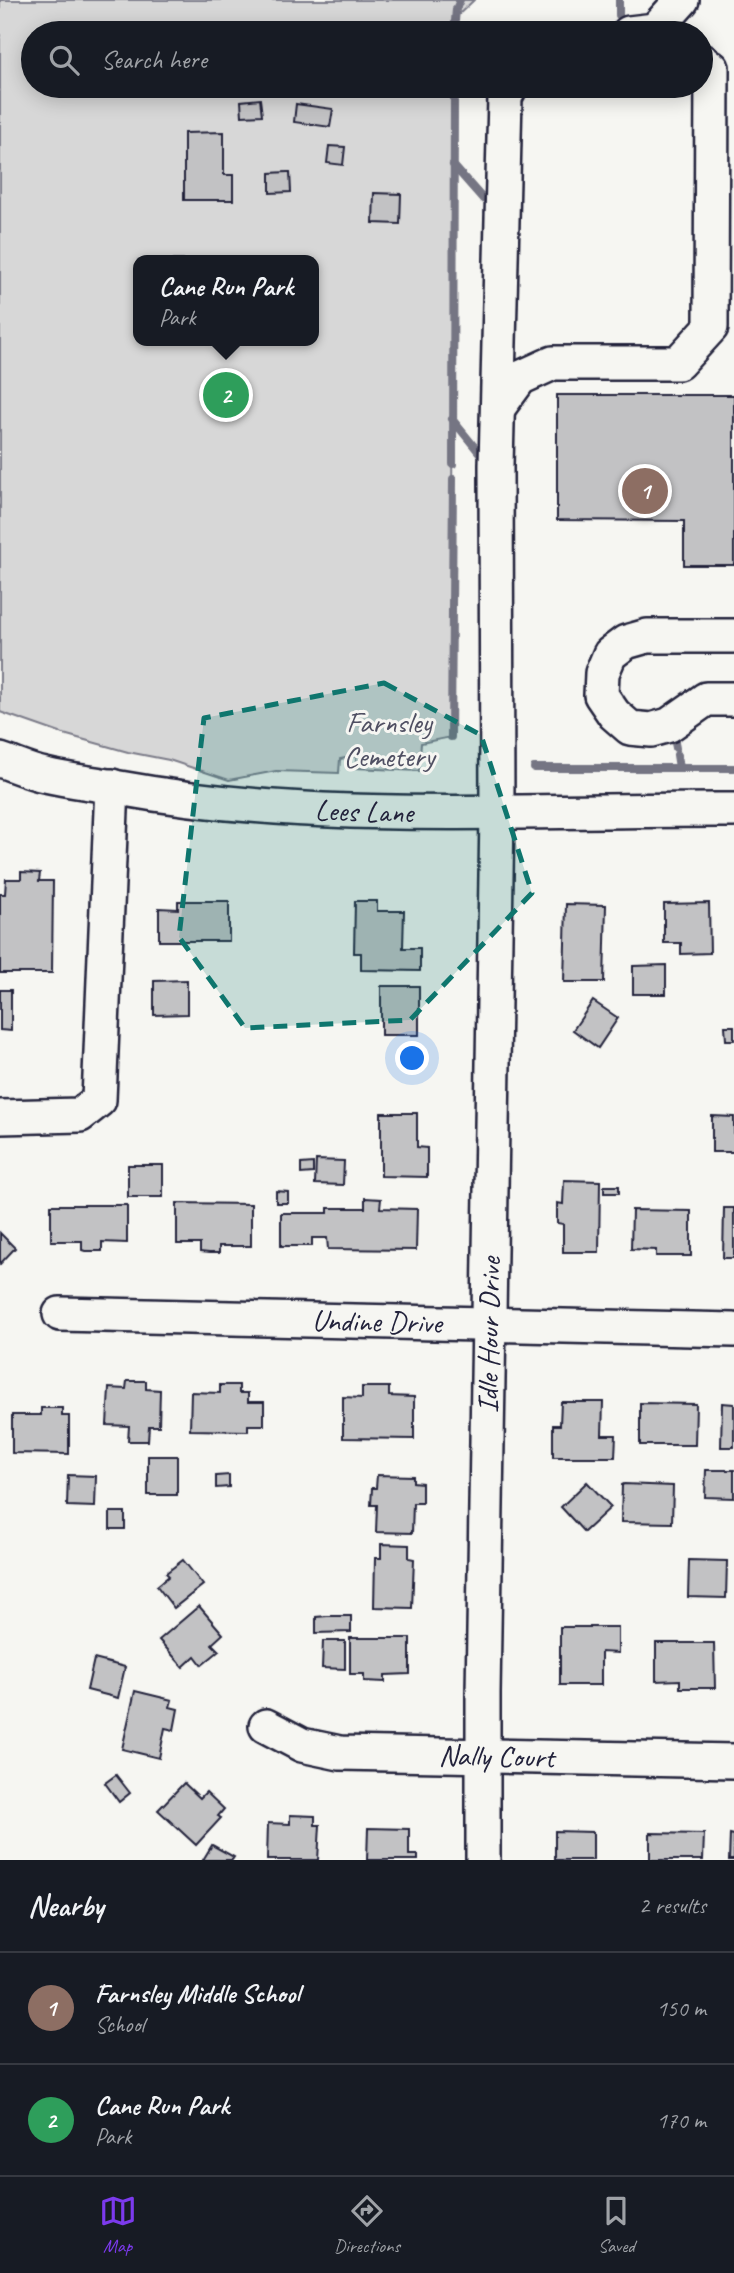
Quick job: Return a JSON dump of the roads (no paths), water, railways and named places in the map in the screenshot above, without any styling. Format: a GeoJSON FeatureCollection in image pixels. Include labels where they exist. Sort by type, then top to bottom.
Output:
{"type":"FeatureCollection","features":[{"type":"Feature","properties":{"kind":"street"},"geometry":{"type":"LineString","coordinates":[[660,21],[682,0]]}},
{"type":"Feature","properties":{"kind":"street","name":"Idle Hour Drive"},"geometry":{"type":"LineString","coordinates":[[484,1860],[483,1692],[497,812],[496,465],[505,98]]}},
{"type":"Feature","properties":{"kind":"street"},"geometry":{"type":"LineString","coordinates":[[498,408],[520,378],[553,363],[678,363],[711,327],[712,98]]}},
{"type":"Feature","properties":{"kind":"street"},"geometry":{"type":"LineString","coordinates":[[734,636],[647,636],[626,642],[610,654],[602,673],[601,695],[614,714],[630,728],[651,730],[669,725],[706,699],[734,699]]}},
{"type":"Feature","properties":{"kind":"street","name":"Lees Lane"},"geometry":{"type":"LineString","coordinates":[[0,760],[44,775],[170,797],[267,807],[434,813],[734,810]]}},
{"type":"Feature","properties":{"kind":"street"},"geometry":{"type":"LineString","coordinates":[[0,1116],[80,1115],[99,1100],[111,786]]}},
{"type":"Feature","properties":{"kind":"street","name":"Undine Drive"},"geometry":{"type":"LineString","coordinates":[[60,1314],[734,1330]]}},
{"type":"Feature","properties":{"kind":"street","name":"Nally Court"},"geometry":{"type":"LineString","coordinates":[[266,1726],[302,1745],[340,1753],[734,1761]]}},
{"type":"Feature","properties":{"kind":"waterway"},"geometry":{"type":"LineString","coordinates":[[455,21],[460,0]]}},
{"type":"Feature","properties":{"kind":"waterway"},"geometry":{"type":"LineString","coordinates":[[619,0],[619,15]]}},
{"type":"Feature","properties":{"kind":"waterway"},"geometry":{"type":"LineString","coordinates":[[453,464],[454,98]]}},
{"type":"Feature","properties":{"kind":"waterway"},"geometry":{"type":"LineString","coordinates":[[453,165],[483,199]]}},
{"type":"Feature","properties":{"kind":"waterway"},"geometry":{"type":"LineString","coordinates":[[452,419],[482,456]]}},
{"type":"Feature","properties":{"kind":"waterway"},"geometry":{"type":"LineString","coordinates":[[451,737],[453,479]]}},
{"type":"Feature","properties":{"kind":"waterway"},"geometry":{"type":"LineString","coordinates":[[675,743],[676,748]]}},
{"type":"Feature","properties":{"kind":"waterway"},"geometry":{"type":"LineString","coordinates":[[677,755],[679,768]]}},
{"type":"Feature","properties":{"kind":"waterway"},"geometry":{"type":"LineString","coordinates":[[534,768],[734,768]]}},
{"type":"Feature","properties":{"kind":"place","name":"Cane Run Park"},"geometry":{"type":"Point","coordinates":[226,395]}},
{"type":"Feature","properties":{"kind":"place","name":"Farnsley Middle School"},"geometry":{"type":"Point","coordinates":[645,491]}},
{"type":"Feature","properties":{"kind":"park label","name":"Farnsley Cemetery"},"geometry":{"type":"Point","coordinates":[389,739]}}]}
